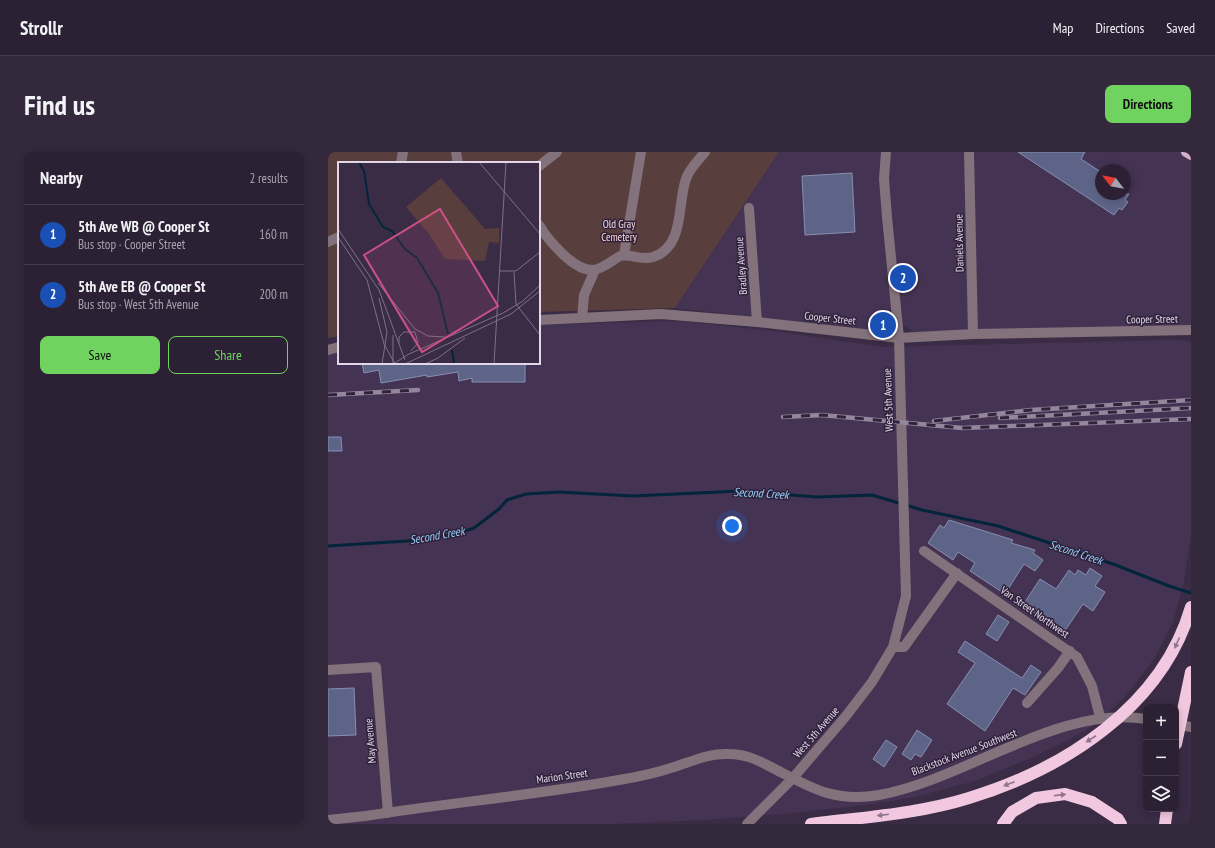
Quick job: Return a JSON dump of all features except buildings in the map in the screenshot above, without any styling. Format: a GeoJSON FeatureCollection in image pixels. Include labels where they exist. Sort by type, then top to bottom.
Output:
{"type":"FeatureCollection","features":[{"type":"Feature","properties":{"kind":"highway"},"geometry":{"type":"LineString","coordinates":[[811,824],[905,812],[968,799],[1012,784],[1044,767],[1113,724],[1136,702],[1173,652],[1191,607]]}},
{"type":"Feature","properties":{"kind":"highway"},"geometry":{"type":"LineString","coordinates":[[1177,740],[1191,672]]}},
{"type":"Feature","properties":{"kind":"highway"},"geometry":{"type":"LineString","coordinates":[[1003,824],[1012,812],[1036,798],[1065,794],[1092,802],[1118,819],[1121,824]]}},
{"type":"Feature","properties":{"kind":"highway"},"geometry":{"type":"LineString","coordinates":[[1166,824],[1167,812]]}},
{"type":"Feature","properties":{"kind":"main road"},"geometry":{"type":"LineString","coordinates":[[1186,152],[1191,156]]}},
{"type":"Feature","properties":{"kind":"street"},"geometry":{"type":"LineString","coordinates":[[401,162],[404,152]]}},
{"type":"Feature","properties":{"kind":"street"},"geometry":{"type":"LineString","coordinates":[[456,152],[458,162]]}},
{"type":"Feature","properties":{"kind":"street"},"geometry":{"type":"LineString","coordinates":[[540,165],[557,152]]}},
{"type":"Feature","properties":{"kind":"street"},"geometry":{"type":"LineString","coordinates":[[624,255],[641,152]]}},
{"type":"Feature","properties":{"kind":"street"},"geometry":{"type":"LineString","coordinates":[[541,232],[575,264],[588,270],[595,270],[624,255],[642,259],[660,254],[667,248],[677,228],[685,179],[705,152]]}},
{"type":"Feature","properties":{"kind":"street","name":"West 5th Avenue"},"geometry":{"type":"LineString","coordinates":[[747,824],[793,778],[872,682],[893,647],[906,596],[899,338],[887,217],[884,174],[886,152]]}},
{"type":"Feature","properties":{"kind":"street","name":"Daniels Avenue"},"geometry":{"type":"LineString","coordinates":[[969,152],[973,334]]}},
{"type":"Feature","properties":{"kind":"street","name":"Bradley Avenue"},"geometry":{"type":"LineString","coordinates":[[749,208],[757,322]]}},
{"type":"Feature","properties":{"kind":"street"},"geometry":{"type":"LineString","coordinates":[[328,242],[338,237]]}},
{"type":"Feature","properties":{"kind":"street"},"geometry":{"type":"LineString","coordinates":[[582,318],[584,295],[595,270]]}},
{"type":"Feature","properties":{"kind":"street","name":"Cooper Street"},"geometry":{"type":"LineString","coordinates":[[540,320],[661,314],[757,322],[899,338],[973,334],[1191,330]]}},
{"type":"Feature","properties":{"kind":"street"},"geometry":{"type":"LineString","coordinates":[[328,350],[338,348]]}},
{"type":"Feature","properties":{"kind":"street","name":"Van Street Northwest"},"geometry":{"type":"LineString","coordinates":[[924,551],[1077,657],[1092,686],[1100,717]]}},
{"type":"Feature","properties":{"kind":"street"},"geometry":{"type":"LineString","coordinates":[[893,647],[904,647],[957,573]]}},
{"type":"Feature","properties":{"kind":"street"},"geometry":{"type":"LineString","coordinates":[[1026,703],[1058,668],[1070,651]]}},
{"type":"Feature","properties":{"kind":"street","name":"May Avenue"},"geometry":{"type":"LineString","coordinates":[[328,670],[376,667],[388,813]]}},
{"type":"Feature","properties":{"kind":"street","name":"Blackstock Avenue Southwest"},"geometry":{"type":"LineString","coordinates":[[793,778],[809,787],[840,797],[878,795],[938,778],[1045,734],[1100,717],[1118,716],[1143,718]]}},
{"type":"Feature","properties":{"kind":"street"},"geometry":{"type":"LineString","coordinates":[[1179,725],[1191,727]]}},
{"type":"Feature","properties":{"kind":"street","name":"Marion Street"},"geometry":{"type":"LineString","coordinates":[[328,820],[388,813],[619,780],[666,770],[701,756],[716,754],[746,756],[793,778]]}},
{"type":"Feature","properties":{"kind":"shaded area"},"geometry":{"type":"Polygon","coordinates":[[[779,152],[1191,152],[1191,327],[914,333],[907,326],[884,327],[880,331],[675,308],[779,152]]]}},
{"type":"Feature","properties":{"kind":"shaded area"},"geometry":{"type":"Polygon","coordinates":[[[679,321],[773,331],[882,347],[1172,340],[1191,341],[1191,536],[1184,581],[1173,622],[1154,659],[1125,697],[1093,726],[1035,756],[978,780],[915,797],[866,805],[783,814],[703,820],[610,824],[328,824],[328,355],[338,352],[338,364],[540,364],[540,325],[679,321]]]}},
{"type":"Feature","properties":{"kind":"green space","name":"Old Gray Cemetery"},"geometry":{"type":"Polygon","coordinates":[[[328,152],[779,152],[675,308],[540,312],[540,162],[338,162],[338,336],[328,338],[328,152]]]}},
{"type":"Feature","properties":{"kind":"waterway","name":"Second Creek"},"geometry":{"type":"LineString","coordinates":[[328,546],[407,541],[457,534],[474,528],[499,509],[507,500],[526,494],[559,492],[633,496],[740,491],[817,497],[872,495],[922,510],[998,526],[1113,564],[1191,593]]}},
{"type":"Feature","properties":{"kind":"railway"},"geometry":{"type":"LineString","coordinates":[[328,395],[418,390]]}},
{"type":"Feature","properties":{"kind":"railway"},"geometry":{"type":"LineString","coordinates":[[934,421],[1031,410],[1191,400]]}},
{"type":"Feature","properties":{"kind":"railway"},"geometry":{"type":"LineString","coordinates":[[1000,418],[1191,408]]}},
{"type":"Feature","properties":{"kind":"railway"},"geometry":{"type":"LineString","coordinates":[[783,417],[822,415],[962,428],[1191,419]]}},
{"type":"Feature","properties":{"kind":"place","name":"5th Ave EB @ Cooper St"},"geometry":{"type":"Point","coordinates":[903,278]}},
{"type":"Feature","properties":{"kind":"place","name":"5th Ave WB @ Cooper St"},"geometry":{"type":"Point","coordinates":[883,325]}}]}
